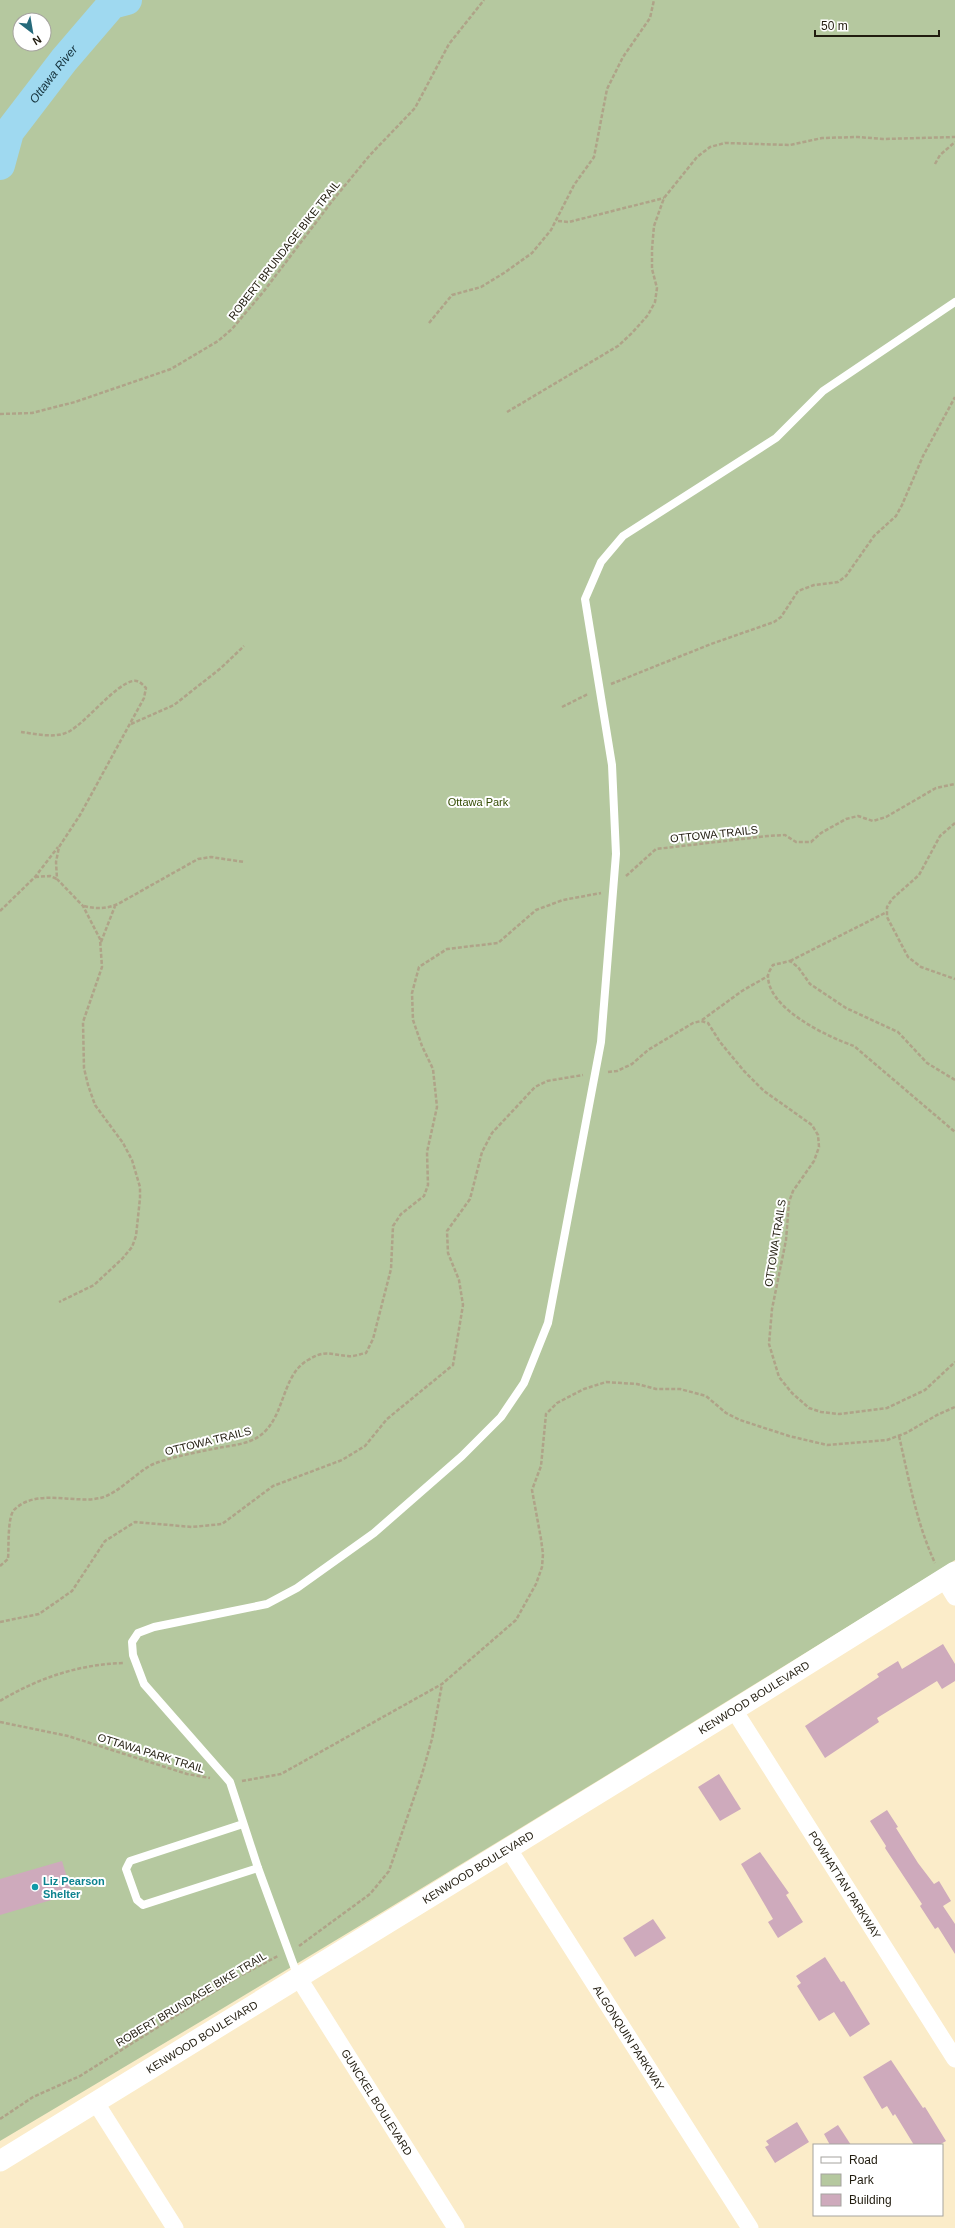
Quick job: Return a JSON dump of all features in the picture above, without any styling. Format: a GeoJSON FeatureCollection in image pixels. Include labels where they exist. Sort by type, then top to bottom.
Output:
{"type":"FeatureCollection","features":[{"type":"Feature","properties":{"kind":"street"},"geometry":{"type":"LineString","coordinates":[[949,1575],[955,1597]]}},
{"type":"Feature","properties":{"kind":"street","name":"KENWOOD BOULEVARD"},"geometry":{"type":"LineString","coordinates":[[0,2162],[298,1977],[734,1710],[949,1575]]}},
{"type":"Feature","properties":{"kind":"street","name":"POWHATTAN PARKWAY"},"geometry":{"type":"LineString","coordinates":[[734,1710],[955,2059]]}},
{"type":"Feature","properties":{"kind":"street","name":"ALGONQUIN PARKWAY"},"geometry":{"type":"LineString","coordinates":[[508,1848],[750,2228]]}},
{"type":"Feature","properties":{"kind":"street","name":"GUNCKEL BOULEVARD"},"geometry":{"type":"LineString","coordinates":[[298,1977],[456,2228]]}},
{"type":"Feature","properties":{"kind":"street"},"geometry":{"type":"LineString","coordinates":[[96,2103],[175,2228]]}},
{"type":"Feature","properties":{"kind":"lane"},"geometry":{"type":"LineString","coordinates":[[298,1977],[258,1868],[230,1782],[144,1684],[133,1655],[132,1642],[138,1633],[154,1627],[267,1604],[297,1588],[323,1571],[374,1533],[462,1456],[501,1417],[524,1383],[548,1323],[601,1042],[614,889],[616,854],[612,765],[585,599],[601,562],[623,536],[776,438],[823,391],[955,302]]}},
{"type":"Feature","properties":{"kind":"lane"},"geometry":{"type":"LineString","coordinates":[[243,1824],[130,1861],[126,1869],[137,1900],[143,1904],[258,1868]]}},
{"type":"Feature","properties":{"kind":"path","name":"ROBERT BRUNDAGE BIKE TRAIL"},"geometry":{"type":"LineString","coordinates":[[0,414],[32,413],[75,402],[171,369],[218,341],[232,329],[264,291],[362,164],[415,108],[449,44],[484,0]]}},
{"type":"Feature","properties":{"kind":"path"},"geometry":{"type":"LineString","coordinates":[[429,323],[452,295],[481,287],[532,253],[558,221],[574,185],[594,156],[607,89],[623,57],[650,18],[654,0]]}},
{"type":"Feature","properties":{"kind":"path"},"geometry":{"type":"LineString","coordinates":[[507,412],[618,346],[632,334],[648,315],[655,302],[657,288],[652,269],[654,226],[664,198],[697,157],[710,147],[724,143],[790,145],[822,138],[858,137],[884,139],[955,137]]}},
{"type":"Feature","properties":{"kind":"path"},"geometry":{"type":"LineString","coordinates":[[935,164],[940,155],[955,142]]}},
{"type":"Feature","properties":{"kind":"path"},"geometry":{"type":"LineString","coordinates":[[558,221],[569,222],[664,198]]}},
{"type":"Feature","properties":{"kind":"path"},"geometry":{"type":"LineString","coordinates":[[562,707],[600,688],[711,644],[774,622],[781,617],[798,591],[814,585],[838,582],[846,576],[874,536],[899,511],[923,456],[955,396]]}},
{"type":"Feature","properties":{"kind":"path"},"geometry":{"type":"LineString","coordinates":[[130,725],[174,706],[221,668],[244,646]]}},
{"type":"Feature","properties":{"kind":"path"},"geometry":{"type":"LineString","coordinates":[[0,910],[35,877],[59,847],[80,815],[130,725],[144,698],[146,688],[142,683],[134,681],[125,684],[92,714],[69,732],[49,736],[21,732]]}},
{"type":"Feature","properties":{"kind":"path","name":"OTTOWA TRAILS"},"geometry":{"type":"LineString","coordinates":[[0,1566],[8,1559],[10,1522],[13,1510],[23,1503],[35,1499],[101,1498],[136,1477],[155,1463],[201,1451],[251,1441],[263,1434],[273,1423],[295,1372],[307,1360],[328,1352],[349,1357],[366,1353],[373,1339],[391,1269],[393,1226],[400,1214],[424,1196],[428,1185],[427,1152],[436,1107],[433,1069],[422,1046],[413,1020],[412,993],[419,967],[447,949],[498,943],[536,910],[563,900],[597,895],[614,889],[656,849],[768,836],[785,836],[796,842],[811,842],[821,833],[846,819],[858,816],[873,820],[886,818],[936,788],[955,784]]}},
{"type":"Feature","properties":{"kind":"path"},"geometry":{"type":"LineString","coordinates":[[955,823],[940,836],[919,875],[892,898],[887,907],[887,917],[908,957],[921,967],[955,979]]}},
{"type":"Feature","properties":{"kind":"path"},"geometry":{"type":"LineString","coordinates":[[58,879],[56,862],[59,847]]}},
{"type":"Feature","properties":{"kind":"path"},"geometry":{"type":"LineString","coordinates":[[83,906],[94,908],[115,905],[198,859],[211,857],[244,862]]}},
{"type":"Feature","properties":{"kind":"path"},"geometry":{"type":"LineString","coordinates":[[35,877],[50,876],[58,879],[83,906],[100,944],[102,967],[83,1022],[84,1068],[95,1105],[123,1143],[132,1160],[140,1187],[136,1236],[132,1247],[122,1259],[94,1285],[59,1302]]}},
{"type":"Feature","properties":{"kind":"path"},"geometry":{"type":"LineString","coordinates":[[100,944],[115,905]]}},
{"type":"Feature","properties":{"kind":"path"},"geometry":{"type":"LineString","coordinates":[[0,1622],[39,1614],[72,1591],[105,1541],[135,1522],[192,1527],[222,1524],[273,1486],[342,1460],[365,1446],[387,1419],[453,1364],[463,1305],[458,1280],[448,1253],[446,1231],[470,1199],[477,1164],[492,1133],[535,1087],[547,1081],[565,1077],[616,1071],[632,1064],[648,1050],[693,1023],[701,1021],[742,991],[768,976],[773,965],[790,960],[887,912]]}},
{"type":"Feature","properties":{"kind":"path"},"geometry":{"type":"LineString","coordinates":[[790,960],[798,967],[810,984],[846,1008],[898,1032],[927,1063],[955,1080]]}},
{"type":"Feature","properties":{"kind":"path"},"geometry":{"type":"LineString","coordinates":[[768,976],[771,986],[780,1002],[796,1016],[834,1039],[854,1046],[955,1132]]}},
{"type":"Feature","properties":{"kind":"path","name":"OTTOWA TRAILS"},"geometry":{"type":"LineString","coordinates":[[701,1021],[708,1023],[720,1042],[764,1091],[812,1125],[818,1135],[819,1147],[814,1160],[793,1191],[789,1202],[786,1240],[772,1309],[769,1344],[779,1377],[792,1393],[809,1408],[821,1412],[839,1414],[887,1408],[925,1390],[955,1362]]}},
{"type":"Feature","properties":{"kind":"path"},"geometry":{"type":"LineString","coordinates":[[442,1684],[516,1620],[536,1584],[542,1567],[543,1554],[532,1490],[541,1466],[546,1414],[557,1403],[596,1384],[606,1382],[637,1384],[656,1389],[680,1389],[706,1396],[726,1413],[740,1420],[789,1436],[827,1446],[868,1443],[899,1436],[955,1407]]}},
{"type":"Feature","properties":{"kind":"path"},"geometry":{"type":"LineString","coordinates":[[899,1436],[923,1536],[949,1575]]}},
{"type":"Feature","properties":{"kind":"path"},"geometry":{"type":"LineString","coordinates":[[0,1701],[58,1673],[102,1664],[136,1663]]}},
{"type":"Feature","properties":{"kind":"path","name":"ROBERT BRUNDAGE BIKE TRAIL"},"geometry":{"type":"LineString","coordinates":[[0,2119],[33,2097],[80,2076],[236,1978],[272,1958],[288,1952],[306,1942],[326,1925],[370,1894],[389,1871],[422,1774],[432,1739],[442,1684]]}},
{"type":"Feature","properties":{"kind":"path","name":"OTTAWA PARK TRAIL"},"geometry":{"type":"LineString","coordinates":[[0,1722],[68,1736],[187,1774],[230,1782],[262,1779],[280,1774],[442,1684]]}},
{"type":"Feature","properties":{"kind":"green space","name":"Ottawa Park"},"geometry":{"type":"Polygon","coordinates":[[[0,0],[955,0],[955,1560],[718,1707],[240,1998],[0,2141],[0,0]]]}},
{"type":"Feature","properties":{"kind":"building"},"geometry":{"type":"Polygon","coordinates":[[[943,1644],[955,1664],[955,1681],[942,1689],[937,1681],[877,1718],[879,1722],[825,1758],[805,1726],[879,1677],[877,1674],[898,1661],[902,1669],[943,1644]]]}},
{"type":"Feature","properties":{"kind":"building"},"geometry":{"type":"Polygon","coordinates":[[[719,1774],[741,1809],[720,1821],[698,1787],[719,1774]]]}},
{"type":"Feature","properties":{"kind":"building"},"geometry":{"type":"Polygon","coordinates":[[[887,1810],[898,1827],[896,1828],[918,1863],[934,1884],[939,1881],[951,1901],[943,1906],[955,1924],[955,1954],[938,1927],[935,1929],[920,1906],[922,1904],[885,1848],[886,1846],[870,1821],[887,1810]]]}},
{"type":"Feature","properties":{"kind":"building"},"geometry":{"type":"Polygon","coordinates":[[[760,1852],[789,1893],[786,1895],[803,1922],[778,1938],[768,1922],[773,1919],[741,1864],[760,1852]]]}},
{"type":"Feature","properties":{"kind":"building","name":"Liz Pearson Shelter"},"geometry":{"type":"Polygon","coordinates":[[[62,1861],[72,1894],[0,1915],[0,1879],[62,1861]]]}},
{"type":"Feature","properties":{"kind":"building"},"geometry":{"type":"Polygon","coordinates":[[[653,1919],[666,1938],[635,1957],[623,1938],[653,1919]]]}},
{"type":"Feature","properties":{"kind":"building"},"geometry":{"type":"Polygon","coordinates":[[[825,1957],[841,1982],[844,1981],[870,2024],[850,2037],[834,2012],[819,2021],[797,1986],[801,1983],[796,1976],[825,1957]]]}},
{"type":"Feature","properties":{"kind":"building"},"geometry":{"type":"Polygon","coordinates":[[[891,2060],[923,2108],[925,2107],[946,2141],[941,2144],[913,2144],[895,2114],[893,2116],[887,2106],[882,2109],[863,2077],[891,2060]]]}},
{"type":"Feature","properties":{"kind":"building"},"geometry":{"type":"Polygon","coordinates":[[[797,2122],[809,2142],[775,2163],[765,2147],[769,2145],[766,2141],[797,2122]]]}},
{"type":"Feature","properties":{"kind":"building"},"geometry":{"type":"Polygon","coordinates":[[[838,2125],[850,2144],[829,2144],[824,2134],[838,2125]]]}},
{"type":"Feature","properties":{"kind":"waterway","name":"Ottawa River"},"geometry":{"type":"LineString","coordinates":[[0,165],[9,132],[64,60],[112,4],[127,0]]}},
{"type":"Feature","properties":{"kind":"place","name":"Liz Pearson Shelter"},"geometry":{"type":"Point","coordinates":[35,1887]}}]}
